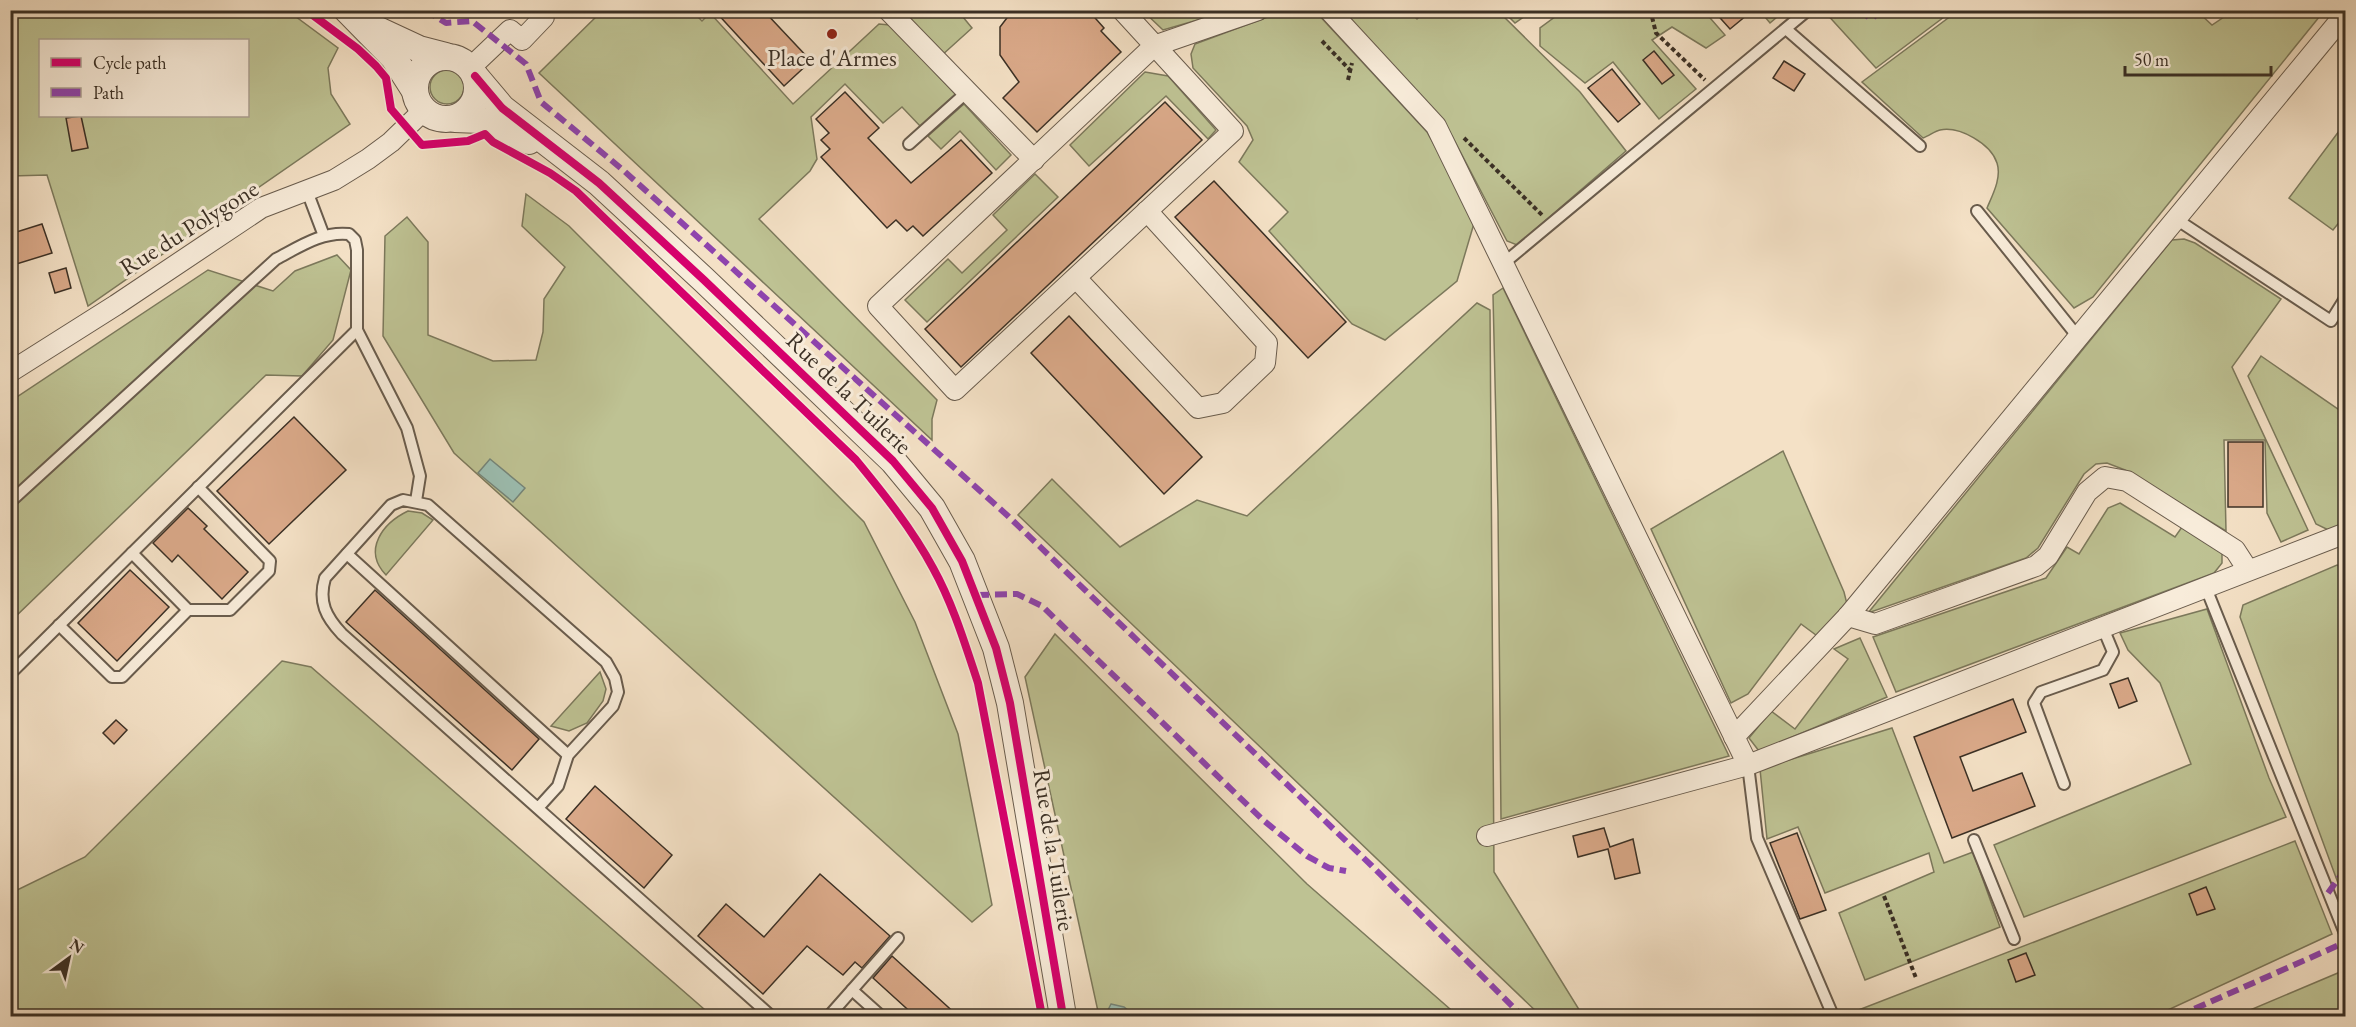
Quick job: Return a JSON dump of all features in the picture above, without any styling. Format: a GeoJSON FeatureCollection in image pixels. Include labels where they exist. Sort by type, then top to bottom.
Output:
{"type":"FeatureCollection","features":[{"type":"Feature","properties":{"kind":"street"},"geometry":{"type":"LineString","coordinates":[[473,72],[510,30],[522,40],[544,17],[538,10]]}},
{"type":"Feature","properties":{"kind":"street"},"geometry":{"type":"LineString","coordinates":[[888,10],[1034,160]]}},
{"type":"Feature","properties":{"kind":"street"},"geometry":{"type":"LineString","coordinates":[[1122,10],[1154,46],[1233,131],[955,390],[878,306],[1154,46],[1225,16],[1258,10]]}},
{"type":"Feature","properties":{"kind":"street"},"geometry":{"type":"LineString","coordinates":[[1329,10],[1436,126],[1748,765]]}},
{"type":"Feature","properties":{"kind":"street"},"geometry":{"type":"LineString","coordinates":[[1734,737],[1848,616],[2346,13]]}},
{"type":"Feature","properties":{"kind":"street"},"geometry":{"type":"LineString","coordinates":[[351,14],[392,38],[463,62],[473,72],[478,85],[474,103],[469,110],[455,118],[438,118],[419,101],[394,58],[351,14]]}},
{"type":"Feature","properties":{"kind":"street"},"geometry":{"type":"LineString","coordinates":[[419,101],[416,80],[420,70],[428,62],[446,56]]}},
{"type":"Feature","properties":{"kind":"street","name":"Rue de la Tuilerie"},"geometry":{"type":"LineString","coordinates":[[473,72],[502,108],[599,183],[893,461],[937,517],[963,561],[996,648],[1005,681],[1063,1017]]}},
{"type":"Feature","properties":{"kind":"street","name":"Rue du Polygone"},"geometry":{"type":"LineString","coordinates":[[10,372],[116,305],[261,208],[334,180],[368,159],[391,142],[419,101]]}},
{"type":"Feature","properties":{"kind":"street","name":"Rue de la Tuilerie"},"geometry":{"type":"LineString","coordinates":[[455,118],[480,120],[568,158]]}},
{"type":"Feature","properties":{"kind":"street"},"geometry":{"type":"LineString","coordinates":[[1076,278],[1198,408],[1223,403],[1265,363],[1267,343],[1147,211]]}},
{"type":"Feature","properties":{"kind":"street"},"geometry":{"type":"LineString","coordinates":[[1848,616],[1875,624],[2036,566],[2048,556],[2087,492],[2105,477],[2127,481],[2235,550],[2248,570]]}},
{"type":"Feature","properties":{"kind":"street"},"geometry":{"type":"LineString","coordinates":[[1487,836],[1748,765],[2248,570],[2341,539]]}},
{"type":"Feature","properties":{"kind":"lane"},"geometry":{"type":"LineString","coordinates":[[1504,263],[1808,10]]}},
{"type":"Feature","properties":{"kind":"lane"},"geometry":{"type":"LineString","coordinates":[[1786,29],[1920,146]]}},
{"type":"Feature","properties":{"kind":"lane"},"geometry":{"type":"LineString","coordinates":[[909,144],[968,92]]}},
{"type":"Feature","properties":{"kind":"lane"},"geometry":{"type":"LineString","coordinates":[[307,190],[324,237]]}},
{"type":"Feature","properties":{"kind":"lane"},"geometry":{"type":"LineString","coordinates":[[1977,211],[2078,337]]}},
{"type":"Feature","properties":{"kind":"lane"},"geometry":{"type":"LineString","coordinates":[[2176,219],[2331,321],[2346,297]]}},
{"type":"Feature","properties":{"kind":"lane"},"geometry":{"type":"LineString","coordinates":[[10,502],[276,259],[316,238],[349,234],[355,240],[357,250],[357,330],[407,428],[420,476],[416,501]]}},
{"type":"Feature","properties":{"kind":"lane"},"geometry":{"type":"LineString","coordinates":[[10,674],[357,330]]}},
{"type":"Feature","properties":{"kind":"lane"},"geometry":{"type":"LineString","coordinates":[[132,553],[189,610],[230,610],[268,571],[270,561],[198,487]]}},
{"type":"Feature","properties":{"kind":"lane"},"geometry":{"type":"LineString","coordinates":[[538,808],[558,786],[568,755],[613,706],[618,692],[615,678],[606,662],[428,505],[403,500],[391,506],[326,578],[322,589],[323,606],[329,620],[342,634],[771,1017]]}},
{"type":"Feature","properties":{"kind":"lane"},"geometry":{"type":"LineString","coordinates":[[346,554],[568,755]]}},
{"type":"Feature","properties":{"kind":"lane"},"geometry":{"type":"LineString","coordinates":[[2206,588],[2346,936]]}},
{"type":"Feature","properties":{"kind":"lane"},"geometry":{"type":"LineString","coordinates":[[59,625],[112,677],[122,677],[189,610]]}},
{"type":"Feature","properties":{"kind":"lane"},"geometry":{"type":"LineString","coordinates":[[2064,784],[2034,703],[2041,692],[2103,670],[2113,652],[2103,628]]}},
{"type":"Feature","properties":{"kind":"lane"},"geometry":{"type":"LineString","coordinates":[[1748,765],[1757,837],[1831,1011]]}},
{"type":"Feature","properties":{"kind":"lane"},"geometry":{"type":"LineString","coordinates":[[1974,840],[2014,939]]}},
{"type":"Feature","properties":{"kind":"lane"},"geometry":{"type":"LineString","coordinates":[[829,1017],[898,938]]}},
{"type":"Feature","properties":{"kind":"lane"},"geometry":{"type":"LineString","coordinates":[[852,990],[881,1017]]}},
{"type":"Feature","properties":{"kind":"path"},"geometry":{"type":"LineString","coordinates":[[1652,10],[1656,33],[1714,89]]}},
{"type":"Feature","properties":{"kind":"path"},"geometry":{"type":"LineString","coordinates":[[1322,40],[1350,71]]}},
{"type":"Feature","properties":{"kind":"path"},"geometry":{"type":"LineString","coordinates":[[1436,126],[1448,123],[1488,159],[1551,224]]}},
{"type":"Feature","properties":{"kind":"path"},"geometry":{"type":"LineString","coordinates":[[1884,896],[1916,978]]}},
{"type":"Feature","properties":{"kind":"green space"},"geometry":{"type":"Polygon","coordinates":[[[1142,10],[1213,11],[1208,17],[1163,30],[1142,10]]]}},
{"type":"Feature","properties":{"kind":"green space"},"geometry":{"type":"Polygon","coordinates":[[[1959,10],[2197,11],[2212,25],[2233,11],[2324,11],[2093,297],[2074,308],[1987,208],[1996,187],[1998,175],[1997,163],[1988,149],[1974,138],[1948,129],[1923,138],[1862,82],[1959,10]]]}},
{"type":"Feature","properties":{"kind":"green space"},"geometry":{"type":"Polygon","coordinates":[[[11,11],[288,11],[338,48],[328,68],[331,94],[350,124],[88,306],[47,175],[11,176],[10,98],[13,97],[11,94],[11,11]]]}},
{"type":"Feature","properties":{"kind":"green space"},"geometry":{"type":"Polygon","coordinates":[[[602,11],[692,11],[702,21],[710,13],[793,104],[879,24],[890,25],[956,95],[921,127],[902,107],[883,123],[845,84],[811,117],[817,159],[810,171],[759,219],[937,400],[932,419],[932,440],[539,73],[602,11]]]}},
{"type":"Feature","properties":{"kind":"green space"},"geometry":{"type":"Polygon","coordinates":[[[904,11],[958,11],[972,28],[941,56],[903,17],[904,11]]]}},
{"type":"Feature","properties":{"kind":"green space"},"geometry":{"type":"Polygon","coordinates":[[[1284,11],[1315,11],[1427,132],[1475,220],[1457,281],[1385,340],[1352,324],[1269,231],[1288,212],[1239,162],[1253,140],[1247,126],[1193,68],[1191,54],[1195,44],[1284,11]]]}},
{"type":"Feature","properties":{"kind":"green space"},"geometry":{"type":"Polygon","coordinates":[[[1339,11],[1409,11],[1417,19],[1426,11],[1498,11],[1580,92],[1626,151],[1517,245],[1507,241],[1452,136],[1436,112],[1339,11]]]}},
{"type":"Feature","properties":{"kind":"green space"},"geometry":{"type":"Polygon","coordinates":[[[1503,11],[1532,11],[1515,23],[1503,11]]]}},
{"type":"Feature","properties":{"kind":"green space"},"geometry":{"type":"Polygon","coordinates":[[[1563,11],[1704,11],[1725,35],[1706,48],[1672,27],[1652,40],[1696,89],[1659,119],[1613,62],[1585,83],[1540,46],[1540,28],[1563,11]]]}},
{"type":"Feature","properties":{"kind":"green space"},"geometry":{"type":"Polygon","coordinates":[[[1760,11],[1784,11],[1770,23],[1760,11]]]}},
{"type":"Feature","properties":{"kind":"green space"},"geometry":{"type":"Polygon","coordinates":[[[1824,11],[1952,11],[1876,68],[1824,11]]]}},
{"type":"Feature","properties":{"kind":"green space"},"geometry":{"type":"Polygon","coordinates":[[[447,70],[459,75],[464,87],[459,99],[447,104],[435,99],[430,87],[435,75],[447,70]]]}},
{"type":"Feature","properties":{"kind":"green space"},"geometry":{"type":"Polygon","coordinates":[[[1145,72],[1168,76],[1216,130],[1208,139],[1166,96],[1089,166],[1070,145],[1145,72]]]}},
{"type":"Feature","properties":{"kind":"green space"},"geometry":{"type":"Polygon","coordinates":[[[964,104],[1011,155],[996,170],[960,131],[941,149],[928,136],[964,104]]]}},
{"type":"Feature","properties":{"kind":"green space"},"geometry":{"type":"Polygon","coordinates":[[[2345,123],[2345,215],[2333,230],[2289,198],[2345,123]]]}},
{"type":"Feature","properties":{"kind":"green space"},"geometry":{"type":"Polygon","coordinates":[[[1035,174],[1058,197],[927,322],[905,300],[948,259],[962,273],[1007,230],[993,215],[1035,174]]]}},
{"type":"Feature","properties":{"kind":"green space"},"geometry":{"type":"Polygon","coordinates":[[[526,194],[569,226],[864,522],[915,622],[958,734],[992,905],[972,922],[454,453],[383,336],[385,236],[407,217],[428,242],[428,335],[493,361],[536,360],[543,332],[544,299],[565,267],[522,226],[526,194]]]}},
{"type":"Feature","properties":{"kind":"green space"},"geometry":{"type":"Polygon","coordinates":[[[2184,239],[2195,243],[2281,299],[2232,367],[2308,530],[2281,542],[2267,513],[2265,440],[2224,440],[2226,531],[2125,470],[2107,463],[2096,464],[2084,474],[2038,548],[2026,558],[1868,613],[2172,240],[2184,239]]]}},
{"type":"Feature","properties":{"kind":"green space"},"geometry":{"type":"Polygon","coordinates":[[[337,255],[351,270],[333,340],[302,376],[266,375],[12,620],[11,624],[11,401],[208,270],[273,291],[295,271],[337,255]]]}},
{"type":"Feature","properties":{"kind":"green space"},"geometry":{"type":"Polygon","coordinates":[[[1503,288],[1729,756],[1501,819],[1493,295],[1503,288]]]}},
{"type":"Feature","properties":{"kind":"green space"},"geometry":{"type":"Polygon","coordinates":[[[1477,303],[1490,310],[1494,872],[1583,1016],[1541,1016],[1018,515],[1052,479],[1120,547],[1197,500],[1247,516],[1477,303]]]}},
{"type":"Feature","properties":{"kind":"green space"},"geometry":{"type":"Polygon","coordinates":[[[2261,356],[2345,414],[2345,538],[2316,524],[2248,376],[2261,356]]]}},
{"type":"Feature","properties":{"kind":"green space"},"geometry":{"type":"Polygon","coordinates":[[[1783,451],[1844,592],[1847,604],[1820,638],[1801,624],[1748,694],[1731,703],[1651,529],[1783,451]]]}},
{"type":"Feature","properties":{"kind":"green space"},"geometry":{"type":"Polygon","coordinates":[[[2120,503],[2175,537],[2182,527],[2222,553],[2222,563],[2214,573],[1896,692],[1873,637],[2046,578],[2067,547],[2079,554],[2108,508],[2120,503]]]}},
{"type":"Feature","properties":{"kind":"green space"},"geometry":{"type":"Polygon","coordinates":[[[408,511],[422,513],[433,520],[386,575],[379,566],[376,556],[379,538],[391,523],[408,511]]]}},
{"type":"Feature","properties":{"kind":"green space"},"geometry":{"type":"Polygon","coordinates":[[[2337,565],[2346,569],[2345,902],[2240,617],[2243,605],[2337,565]]]}},
{"type":"Feature","properties":{"kind":"green space"},"geometry":{"type":"Polygon","coordinates":[[[2207,609],[2269,778],[2286,817],[2024,917],[1994,845],[2191,764],[2160,683],[2128,650],[2120,633],[2207,609]]]}},
{"type":"Feature","properties":{"kind":"green space"},"geometry":{"type":"Polygon","coordinates":[[[1055,634],[1307,884],[1458,1016],[1099,1016],[1025,677],[1055,634]]]}},
{"type":"Feature","properties":{"kind":"green space"},"geometry":{"type":"Polygon","coordinates":[[[1860,638],[1887,697],[1759,751],[1749,738],[1771,711],[1795,729],[1848,659],[1834,649],[1860,638]]]}},
{"type":"Feature","properties":{"kind":"green space"},"geometry":{"type":"Polygon","coordinates":[[[282,661],[311,667],[712,1016],[11,1016],[11,893],[85,857],[282,661]]]}},
{"type":"Feature","properties":{"kind":"green space"},"geometry":{"type":"Polygon","coordinates":[[[600,672],[606,689],[603,701],[587,723],[569,731],[551,726],[600,672]]]}},
{"type":"Feature","properties":{"kind":"green space"},"geometry":{"type":"Polygon","coordinates":[[[1892,728],[1944,863],[1973,852],[2000,927],[1865,980],[1839,913],[1934,872],[1929,853],[1825,893],[1798,827],[1767,839],[1760,769],[1892,728]]]}},
{"type":"Feature","properties":{"kind":"green space"},"geometry":{"type":"Polygon","coordinates":[[[2295,841],[2332,934],[2155,1016],[1843,1016],[2295,841]]]}},
{"type":"Feature","properties":{"kind":"green space"},"geometry":{"type":"Polygon","coordinates":[[[2345,970],[2345,1016],[2236,1016],[2345,970]]]}},
{"type":"Feature","properties":{"kind":"shaded area"},"geometry":{"type":"Polygon","coordinates":[[[490,459],[525,488],[513,502],[478,473],[490,459]]]}},
{"type":"Feature","properties":{"kind":"shaded area"},"geometry":{"type":"Polygon","coordinates":[[[1111,1004],[1124,1007],[1135,1016],[1105,1016],[1111,1004]]]}},
{"type":"Feature","properties":{"kind":"building"},"geometry":{"type":"Polygon","coordinates":[[[714,10],[763,10],[811,61],[784,86],[714,10]]]}},
{"type":"Feature","properties":{"kind":"building"},"geometry":{"type":"Polygon","coordinates":[[[1013,10],[1088,10],[1104,28],[1101,31],[1121,52],[1037,132],[1003,98],[1019,82],[1000,55],[1000,27],[1013,10]]]}},
{"type":"Feature","properties":{"kind":"building"},"geometry":{"type":"Polygon","coordinates":[[[1713,10],[1753,10],[1730,29],[1713,10]]]}},
{"type":"Feature","properties":{"kind":"building"},"geometry":{"type":"Polygon","coordinates":[[[1654,51],[1674,75],[1662,84],[1643,60],[1654,51]]]}},
{"type":"Feature","properties":{"kind":"building"},"geometry":{"type":"Polygon","coordinates":[[[1784,61],[1805,74],[1794,91],[1773,78],[1784,61]]]}},
{"type":"Feature","properties":{"kind":"building"},"geometry":{"type":"Polygon","coordinates":[[[1612,69],[1640,104],[1618,122],[1588,88],[1612,69]]]}},
{"type":"Feature","properties":{"kind":"building"},"geometry":{"type":"Polygon","coordinates":[[[845,92],[879,128],[868,138],[911,183],[961,140],[992,173],[923,236],[913,226],[907,231],[896,220],[887,228],[821,157],[830,149],[821,140],[829,133],[816,119],[845,92]]]}},
{"type":"Feature","properties":{"kind":"building"},"geometry":{"type":"Polygon","coordinates":[[[1165,102],[1202,140],[961,367],[925,329],[1165,102]]]}},
{"type":"Feature","properties":{"kind":"building"},"geometry":{"type":"Polygon","coordinates":[[[81,117],[88,148],[72,151],[66,118],[81,117]]]}},
{"type":"Feature","properties":{"kind":"building"},"geometry":{"type":"Polygon","coordinates":[[[1214,181],[1346,322],[1308,358],[1175,217],[1214,181]]]}},
{"type":"Feature","properties":{"kind":"building"},"geometry":{"type":"Polygon","coordinates":[[[42,224],[52,253],[10,266],[10,234],[42,224]]]}},
{"type":"Feature","properties":{"kind":"building"},"geometry":{"type":"Polygon","coordinates":[[[66,268],[71,288],[55,293],[49,273],[66,268]]]}},
{"type":"Feature","properties":{"kind":"building"},"geometry":{"type":"Polygon","coordinates":[[[1069,316],[1202,457],[1164,494],[1031,353],[1069,316]]]}},
{"type":"Feature","properties":{"kind":"building"},"geometry":{"type":"Polygon","coordinates":[[[294,417],[346,470],[269,544],[217,491],[294,417]]]}},
{"type":"Feature","properties":{"kind":"building"},"geometry":{"type":"Polygon","coordinates":[[[2228,442],[2263,442],[2263,507],[2228,507],[2228,442]]]}},
{"type":"Feature","properties":{"kind":"building"},"geometry":{"type":"Polygon","coordinates":[[[188,508],[207,526],[204,529],[248,572],[222,599],[178,555],[172,562],[153,543],[188,508]]]}},
{"type":"Feature","properties":{"kind":"building"},"geometry":{"type":"Polygon","coordinates":[[[130,570],[169,607],[117,661],[78,623],[130,570]]]}},
{"type":"Feature","properties":{"kind":"building"},"geometry":{"type":"Polygon","coordinates":[[[375,590],[539,739],[512,770],[346,622],[375,590]]]}},
{"type":"Feature","properties":{"kind":"building"},"geometry":{"type":"Polygon","coordinates":[[[2128,678],[2137,701],[2119,708],[2110,684],[2128,678]]]}},
{"type":"Feature","properties":{"kind":"building"},"geometry":{"type":"Polygon","coordinates":[[[2013,699],[2026,732],[1960,757],[1973,791],[2022,773],[2035,806],[1952,838],[1914,737],[2013,699]]]}},
{"type":"Feature","properties":{"kind":"building"},"geometry":{"type":"Polygon","coordinates":[[[116,720],[127,730],[114,744],[103,733],[116,720]]]}},
{"type":"Feature","properties":{"kind":"building"},"geometry":{"type":"Polygon","coordinates":[[[595,786],[672,855],[644,888],[566,819],[595,786]]]}},
{"type":"Feature","properties":{"kind":"building"},"geometry":{"type":"Polygon","coordinates":[[[1604,828],[1610,847],[1633,839],[1640,873],[1615,879],[1608,849],[1578,857],[1573,836],[1604,828]]]}},
{"type":"Feature","properties":{"kind":"building"},"geometry":{"type":"Polygon","coordinates":[[[1797,833],[1826,910],[1800,919],[1770,843],[1797,833]]]}},
{"type":"Feature","properties":{"kind":"building"},"geometry":{"type":"Polygon","coordinates":[[[820,874],[890,936],[862,968],[855,962],[843,975],[807,946],[763,994],[698,936],[726,904],[764,937],[820,874]]]}},
{"type":"Feature","properties":{"kind":"building"},"geometry":{"type":"Polygon","coordinates":[[[2206,887],[2215,909],[2197,915],[2189,894],[2206,887]]]}},
{"type":"Feature","properties":{"kind":"building"},"geometry":{"type":"Polygon","coordinates":[[[2026,953],[2035,975],[2016,982],[2008,960],[2026,953]]]}},
{"type":"Feature","properties":{"kind":"building"},"geometry":{"type":"Polygon","coordinates":[[[892,956],[959,1017],[916,1017],[873,978],[892,956]]]}},
{"type":"Feature","properties":{"kind":"marked path"},"geometry":{"type":"LineString","coordinates":[[425,10],[446,23],[472,21],[526,64],[541,102],[623,170],[1008,516],[1372,866],[1522,1016]]}},
{"type":"Feature","properties":{"kind":"marked path"},"geometry":{"type":"LineString","coordinates":[[1859,10],[1871,19],[1882,10]]}},
{"type":"Feature","properties":{"kind":"marked path"},"geometry":{"type":"LineString","coordinates":[[977,595],[1017,594],[1042,606],[1263,820],[1307,856],[1329,868],[1346,871]]}},
{"type":"Feature","properties":{"kind":"marked path"},"geometry":{"type":"LineString","coordinates":[[2328,893],[2346,868]]}},
{"type":"Feature","properties":{"kind":"marked path"},"geometry":{"type":"LineString","coordinates":[[2178,1016],[2346,942]]}},
{"type":"Feature","properties":{"kind":"cycle path"},"geometry":{"type":"LineString","coordinates":[[306,10],[358,49],[376,66],[386,78],[391,109],[422,145],[468,141],[485,134],[493,142],[550,173],[576,191],[856,460],[897,512],[925,554],[947,596],[978,683],[1042,1016]]}},
{"type":"Feature","properties":{"kind":"cycle path"},"geometry":{"type":"LineString","coordinates":[[475,76],[502,108],[599,183],[704,280],[893,461],[932,508],[962,561],[996,648],[1010,703],[1063,1016]]}},
{"type":"Feature","properties":{"kind":"place","name":"Place d'Armes"},"geometry":{"type":"Point","coordinates":[832,34]}}]}
